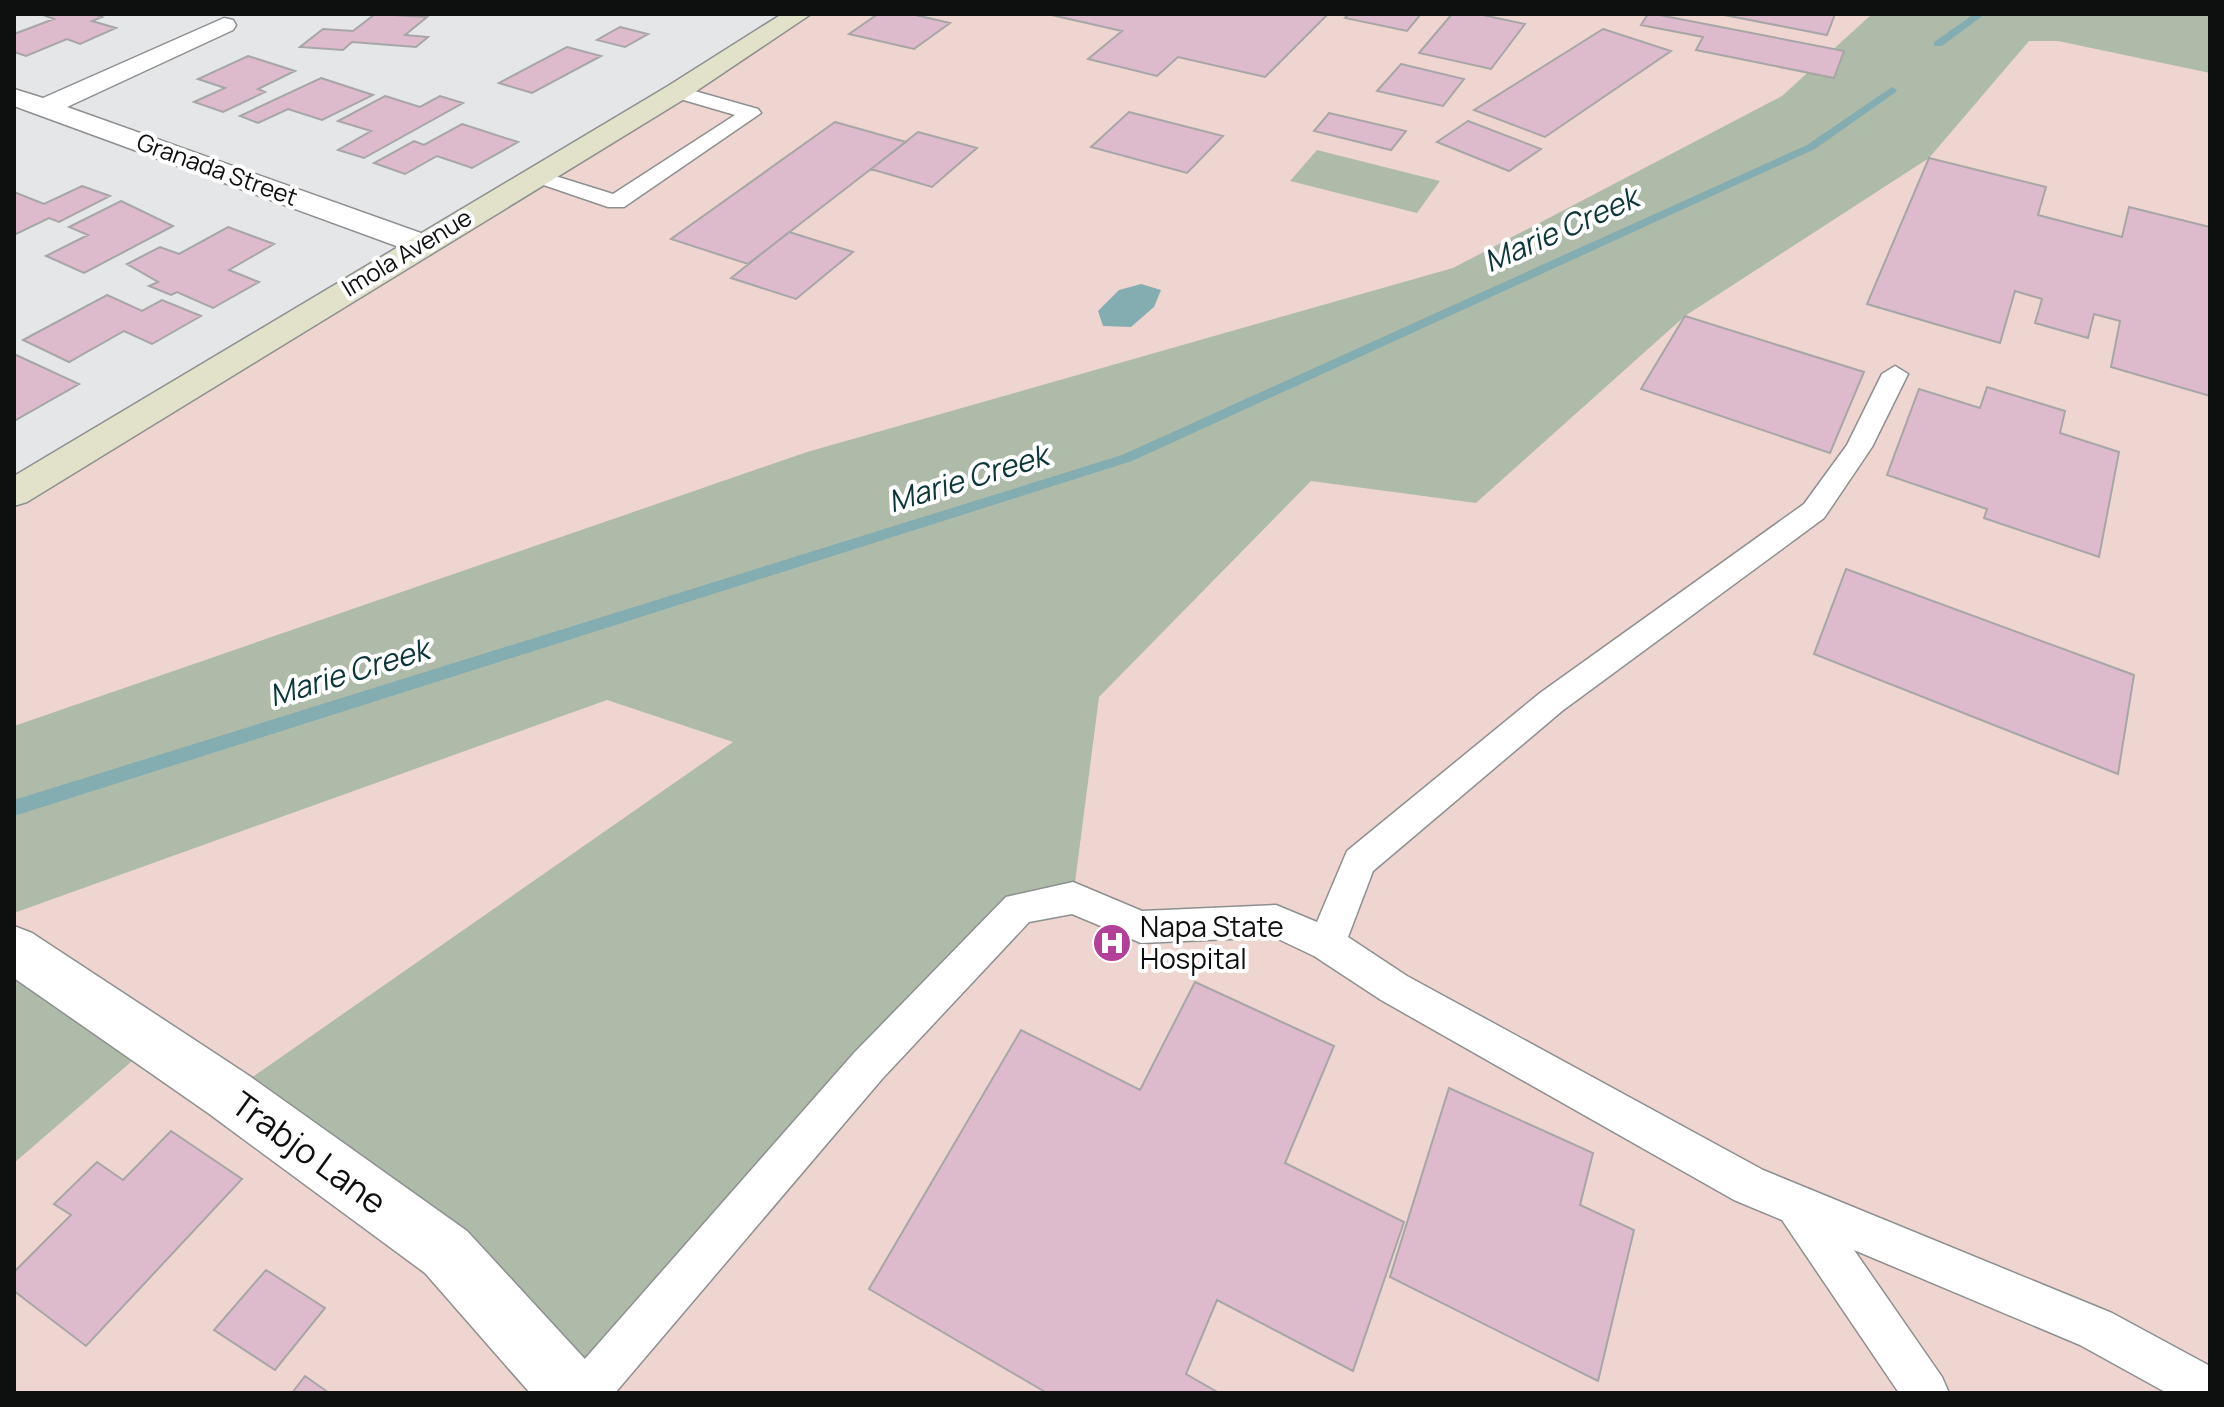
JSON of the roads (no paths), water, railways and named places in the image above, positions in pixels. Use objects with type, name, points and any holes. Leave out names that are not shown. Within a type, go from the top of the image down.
[{"type":"street","name":"Imola Avenue","points":[[14,493],[421,244],[677,92],[799,14]]},
{"type":"street","points":[[43,108],[224,25]]},
{"type":"street","name":"Granada Street","points":[[14,97],[421,244]]},
{"type":"street","name":"Trabjo Lane","points":[[14,949],[228,1094],[446,1252],[572,1393]]},
{"type":"lane","points":[[536,176],[616,202],[751,113],[677,92]]},
{"type":"lane","points":[[1327,944],[1359,862],[1551,702],[1814,511],[1859,447],[1895,374]]},
{"type":"lane","points":[[585,1393],[868,1066],[1019,908],[1073,898],[1141,927],[1276,921],[1327,944],[1435,1011],[1749,1185],[2096,1329],[2210,1391]]},
{"type":"lane","points":[[1797,1205],[1926,1393]]},
{"type":"water","points":[[1141,284],[1161,290],[1154,307],[1131,327],[1103,326],[1098,311],[1119,290]]},
{"type":"waterway","name":"Marie Creek","points":[[1938,44],[1980,14]]},
{"type":"waterway","name":"Marie Creek","points":[[14,808],[1127,458],[1811,147],[1892,90]]},
{"type":"place","name":"Napa State Hospital","points":[[1112,943]]}]
